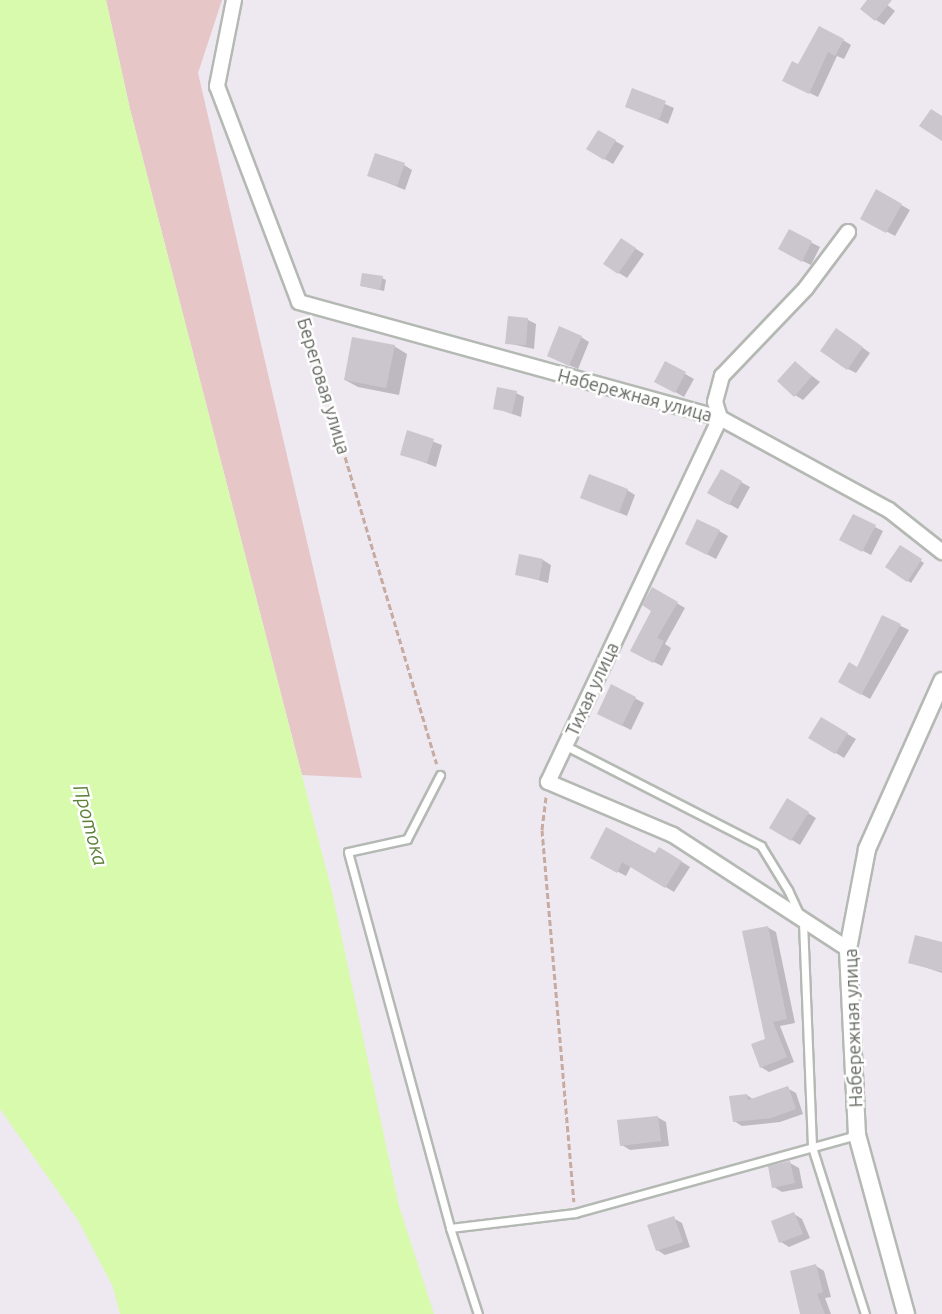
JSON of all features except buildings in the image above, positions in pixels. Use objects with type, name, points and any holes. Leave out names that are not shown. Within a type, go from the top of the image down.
[{"type":"street","name":"Береговая улица","points":[[234,0],[217,86],[299,302]]},
{"type":"street","name":"Тихая улица","points":[[548,782],[720,418],[715,402],[722,376],[806,288],[848,232]]},
{"type":"street","name":"Набережная улица","points":[[299,302],[720,418],[889,510],[942,552]]},
{"type":"street","name":"Набережная улица","points":[[906,1314],[857,1135],[848,949],[867,849],[942,681]]},
{"type":"street","points":[[548,782],[673,835],[763,890],[802,922],[848,949]]},
{"type":"lane","points":[[566,746],[761,846],[788,890],[802,922],[812,1147],[865,1314]]},
{"type":"lane","points":[[440,774],[407,839],[348,852],[450,1228],[478,1314]]},
{"type":"lane","points":[[450,1228],[575,1213],[857,1135]]},
{"type":"path","name":"Береговая улица","points":[[299,302],[440,774]]},
{"type":"path","points":[[548,782],[542,831],[575,1213]]},
{"type":"shaded area","points":[[106,0],[222,0],[198,73],[362,778],[302,775],[130,109]]},
{"type":"water","name":"Протока","points":[[0,0],[106,0],[130,109],[332,892],[399,1206],[434,1314],[120,1314],[113,1287],[78,1220],[0,1109]]}]
